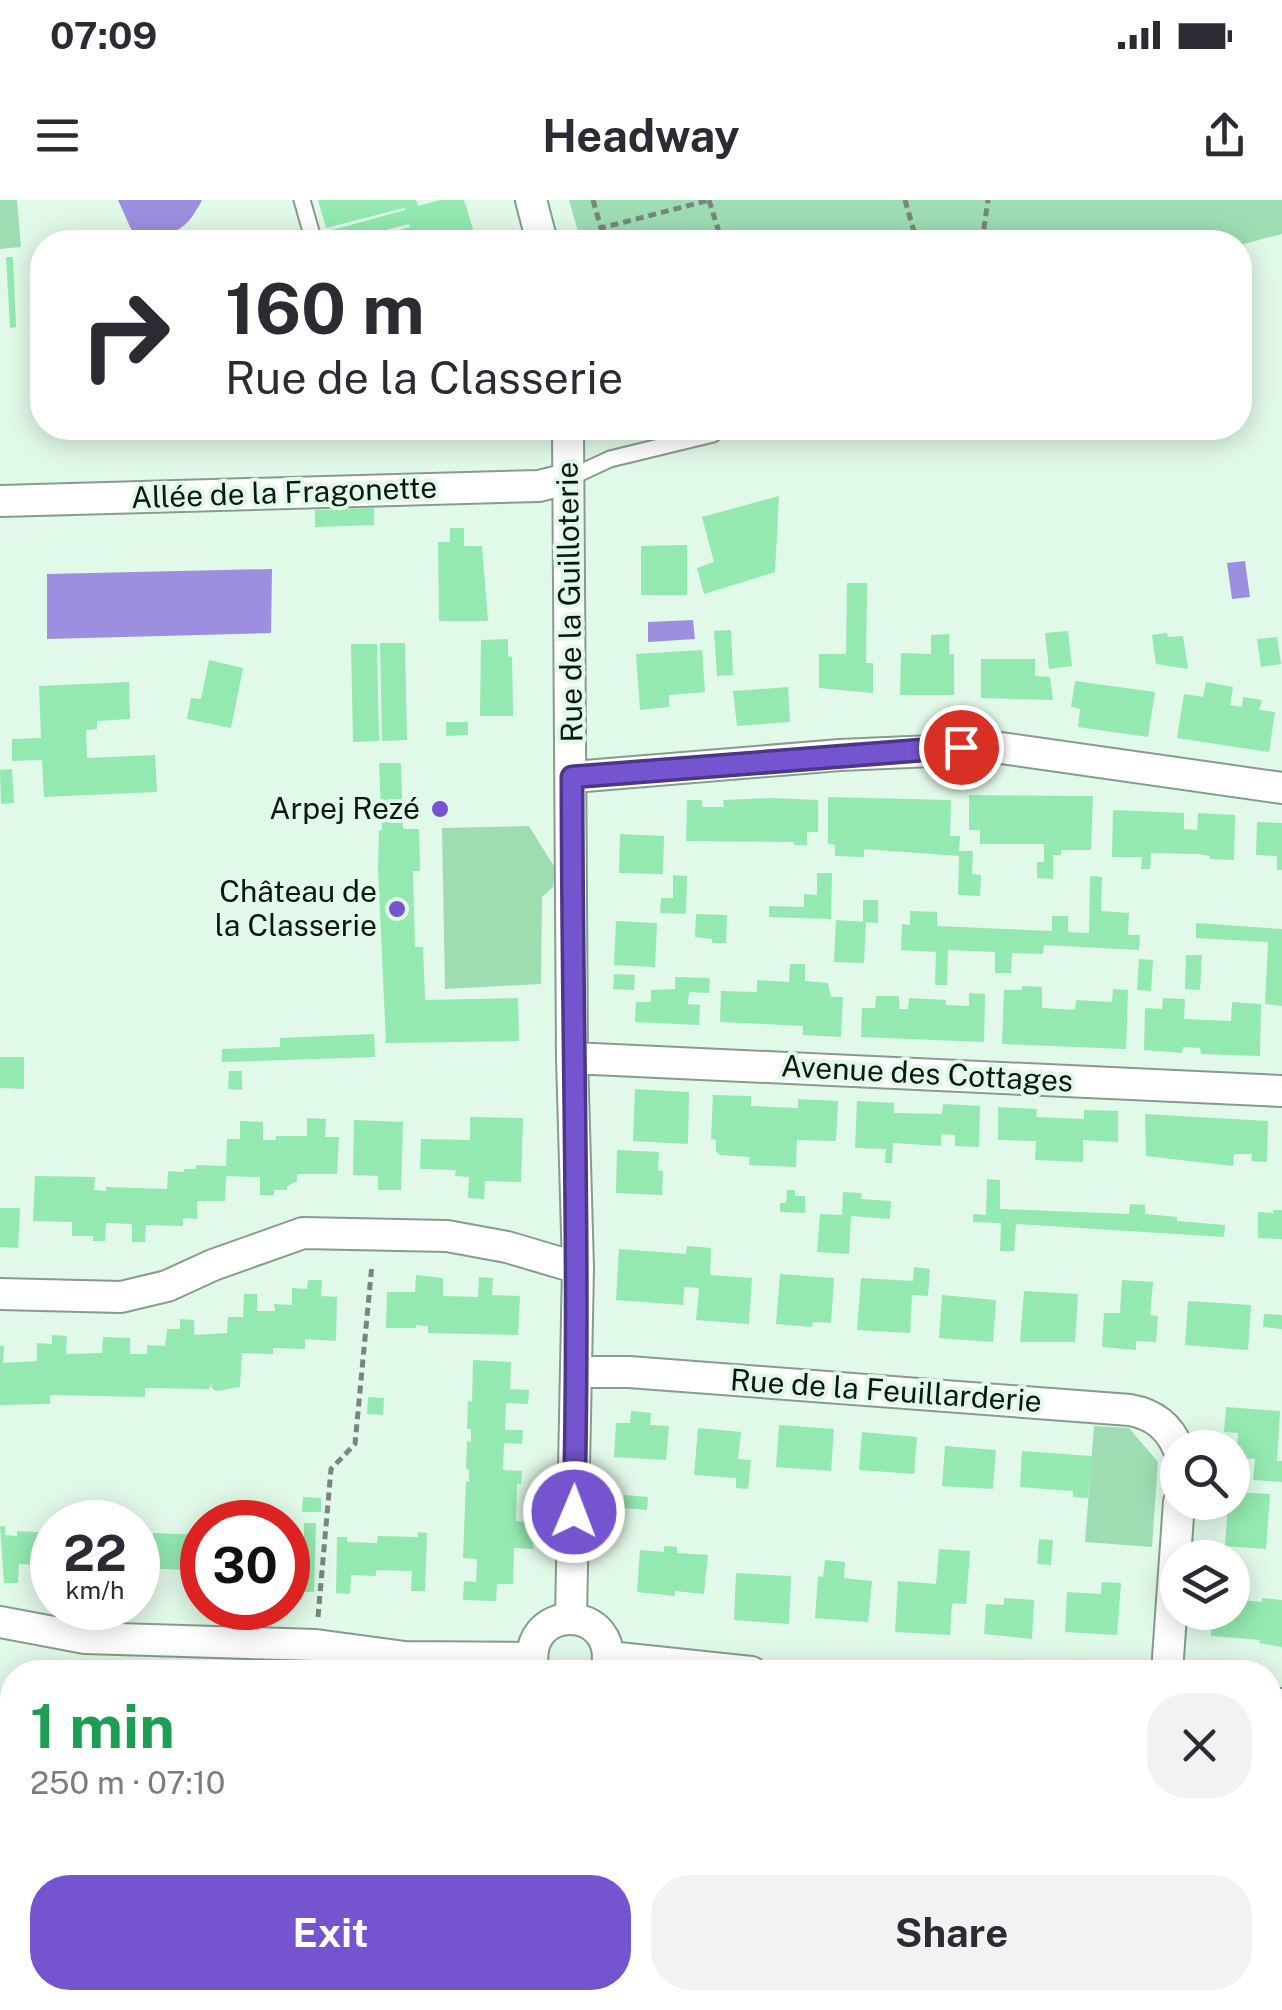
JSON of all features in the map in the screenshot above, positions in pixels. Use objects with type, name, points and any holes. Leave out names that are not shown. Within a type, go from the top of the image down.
[{"type":"street","points":[[531,200],[539,230]]},
{"type":"street","name":"Rue de la Guilloterie","points":[[568,440],[572,1058],[578,1268],[571,1617]]},
{"type":"street","name":"Allée de la Fragonette","points":[[0,501],[539,486],[567,479]]},
{"type":"street","points":[[572,777],[840,755],[1001,748],[1282,788]]},
{"type":"street","name":"Avenue des Cottages","points":[[572,1058],[1282,1091]]},
{"type":"street","points":[[0,1294],[121,1297],[167,1286],[303,1233],[447,1236],[578,1268]]},
{"type":"street","name":"Rue de la Feuillarderie","points":[[578,1372],[629,1372],[1130,1410],[1147,1413],[1167,1430]]},
{"type":"street","points":[[1168,1660],[1178,1520]]},
{"type":"street","points":[[533,1660],[541,1630],[571,1617],[597,1629],[606,1642],[607,1660]]},
{"type":"street","points":[[0,1622],[86,1638],[316,1644],[453,1660]]},
{"type":"lane","points":[[302,200],[311,230]]},
{"type":"lane","points":[[567,479],[610,459],[688,440]]},
{"type":"path","points":[[593,200],[601,228],[709,200],[718,230]]},
{"type":"path","points":[[905,200],[914,230]]},
{"type":"path","points":[[984,230],[988,200]]},
{"type":"path","points":[[316,1644],[331,1469],[355,1444],[375,1235]]},
{"type":"green space","points":[[0,200],[17,200],[21,247],[0,249]]},
{"type":"green space","points":[[569,200],[1282,200],[1282,234],[1252,242],[1252,230],[578,230]]},
{"type":"green space","points":[[529,826],[555,868],[553,887],[542,897],[541,984],[445,989],[442,828]]},
{"type":"green space","points":[[1094,1426],[1129,1428],[1158,1462],[1152,1547],[1085,1542]]},
{"type":"shaded area","points":[[118,200],[202,200],[191,218],[176,230],[131,229]]},
{"type":"shaded area","points":[[1245,561],[1250,597],[1232,599],[1227,563]]},
{"type":"shaded area","points":[[272,569],[271,633],[47,639],[47,574]]},
{"type":"shaded area","points":[[693,620],[695,639],[648,642],[648,622]]},
{"type":"building","points":[[318,200],[416,200],[418,206],[440,200],[464,200],[473,230],[399,230],[410,227],[409,224],[386,230],[332,230],[404,208],[326,228]]},
{"type":"building","points":[[6,257],[13,257],[16,327],[10,328]]},
{"type":"building","points":[[779,496],[775,572],[704,594],[697,568],[714,562],[702,517]]},
{"type":"building","points":[[374,508],[374,525],[315,527],[315,510]]},
{"type":"building","points":[[450,528],[464,528],[464,546],[482,546],[488,621],[439,621],[438,542],[450,542]]},
{"type":"building","points":[[687,545],[687,595],[641,595],[641,546]]},
{"type":"building","points":[[847,583],[867,583],[866,663],[873,663],[873,693],[819,688],[819,654],[846,654]]},
{"type":"building","points":[[731,630],[733,675],[717,676],[714,631]]},
{"type":"building","points":[[1068,631],[1072,666],[1049,669],[1045,633]]},
{"type":"building","points":[[1167,633],[1168,637],[1183,636],[1188,669],[1156,664],[1152,635]]},
{"type":"building","points":[[949,634],[949,654],[954,654],[954,695],[900,695],[901,653],[931,654],[931,635]]},
{"type":"building","points":[[1277,637],[1281,664],[1261,667],[1257,639]]},
{"type":"building","points":[[508,639],[513,716],[480,716],[481,640]]},
{"type":"building","points":[[380,643],[405,643],[407,740],[382,741]]},
{"type":"building","points":[[351,644],[377,644],[379,741],[353,742]]},
{"type":"building","points":[[702,650],[705,692],[669,695],[669,707],[640,710],[636,654]]},
{"type":"building","points":[[981,659],[1035,659],[1035,676],[1050,677],[1053,700],[981,698]]},
{"type":"building","points":[[209,660],[243,668],[231,728],[187,719],[191,698],[201,699]]},
{"type":"building","points":[[1075,681],[1155,692],[1148,737],[1078,727],[1080,709],[1071,707]]},
{"type":"building","points":[[129,682],[130,719],[97,721],[97,729],[86,730],[87,758],[155,755],[157,792],[44,797],[42,760],[12,761],[12,739],[41,738],[39,686]]},
{"type":"building","points":[[1206,682],[1233,687],[1230,705],[1242,707],[1243,697],[1262,700],[1259,710],[1275,712],[1269,752],[1177,738],[1184,694],[1203,697]]},
{"type":"building","points":[[788,687],[790,722],[737,726],[733,691]]},
{"type":"building","points":[[446,722],[468,722],[468,735],[446,736]]},
{"type":"building","name":"Château de la Classerie","points":[[379,763],[401,763],[403,829],[419,829],[420,871],[413,871],[415,947],[423,947],[425,1000],[518,998],[519,1041],[386,1043],[378,868],[382,830]]},
{"type":"building","points":[[12,769],[14,803],[1,804],[0,770]]},
{"type":"building","points":[[969,795],[1093,796],[1091,850],[1061,850],[1061,855],[1053,855],[1053,879],[1037,878],[1037,862],[1044,862],[1044,844],[980,844],[980,830],[969,830]]},
{"type":"building","points":[[828,797],[951,800],[950,836],[960,836],[959,851],[973,851],[972,874],[981,875],[980,896],[958,895],[959,856],[864,849],[864,857],[835,856],[835,845],[828,844]]},
{"type":"building","points":[[687,800],[702,800],[702,807],[724,807],[723,800],[818,800],[818,832],[807,832],[807,845],[686,841]]},
{"type":"building","points":[[1113,810],[1184,813],[1184,829],[1197,830],[1198,813],[1235,815],[1234,860],[1151,853],[1150,869],[1141,869],[1142,857],[1112,857]]},
{"type":"building","points":[[1257,822],[1282,823],[1282,870],[1277,870],[1277,856],[1256,855]]},
{"type":"building","points":[[620,834],[664,836],[663,874],[619,873]]},
{"type":"building","points":[[817,873],[832,873],[831,919],[769,917],[769,906],[804,907],[804,894],[817,895]]},
{"type":"building","points":[[673,875],[687,876],[686,914],[660,913],[661,898],[673,898]]},
{"type":"building","points":[[1090,876],[1102,877],[1101,911],[1129,913],[1128,935],[1140,935],[1139,950],[1044,945],[1043,954],[1012,953],[1011,973],[995,973],[995,952],[948,950],[947,985],[935,985],[936,952],[901,950],[902,924],[910,925],[910,911],[937,912],[937,926],[1052,931],[1052,916],[1068,916],[1068,932],[1089,933]]},
{"type":"building","points":[[863,900],[878,900],[878,923],[863,922]]},
{"type":"building","points":[[696,914],[727,915],[726,943],[695,937]]},
{"type":"building","points":[[836,920],[866,922],[864,963],[834,962]]},
{"type":"building","points":[[616,921],[657,923],[655,967],[614,965]]},
{"type":"building","points":[[1196,923],[1282,929],[1282,1006],[1265,1004],[1268,942],[1196,938]]},
{"type":"building","points":[[1186,955],[1202,955],[1200,990],[1185,989]]},
{"type":"building","points":[[1139,959],[1153,960],[1151,991],[1137,990]]},
{"type":"building","points":[[790,964],[805,964],[805,981],[828,983],[831,997],[843,997],[841,1037],[803,1035],[803,1026],[720,1022],[721,991],[757,992],[757,980],[789,982]]},
{"type":"building","points":[[614,974],[635,975],[634,990],[613,989]]},
{"type":"building","points":[[675,977],[710,978],[709,993],[689,992],[688,1004],[700,1005],[699,1025],[635,1022],[636,1002],[651,1002],[651,990],[675,989]]},
{"type":"building","points":[[1022,986],[1042,987],[1042,1008],[1075,1010],[1076,1000],[1112,1002],[1113,989],[1128,990],[1126,1049],[1002,1044],[1004,990],[1022,990]]},
{"type":"building","points":[[969,993],[985,994],[984,1042],[861,1037],[862,1008],[875,1008],[876,996],[899,996],[899,1009],[908,1009],[909,998],[969,1006]]},
{"type":"building","points":[[1163,998],[1185,999],[1184,1019],[1231,1021],[1232,1002],[1261,1004],[1260,1056],[1201,1054],[1200,1048],[1183,1047],[1182,1053],[1144,1050],[1145,1008],[1162,1009]]},
{"type":"building","points":[[374,1034],[375,1057],[222,1062],[222,1049],[280,1047],[280,1038]]},
{"type":"building","points":[[0,1057],[24,1057],[24,1089],[0,1088]]},
{"type":"building","points":[[229,1071],[242,1071],[242,1090],[228,1089]]},
{"type":"building","points":[[635,1089],[689,1092],[688,1144],[633,1141]]},
{"type":"building","points":[[713,1095],[751,1096],[751,1106],[798,1108],[798,1099],[838,1101],[836,1141],[797,1140],[796,1167],[749,1165],[750,1157],[720,1155],[716,1140],[711,1139]]},
{"type":"building","points":[[857,1101],[894,1103],[894,1113],[942,1114],[943,1104],[980,1106],[979,1147],[955,1146],[955,1135],[941,1134],[941,1146],[893,1143],[892,1163],[885,1163],[886,1149],[855,1148]]},
{"type":"building","points":[[998,1107],[1037,1109],[1036,1117],[1084,1119],[1084,1110],[1118,1111],[1118,1142],[1083,1140],[1083,1162],[1035,1160],[1036,1141],[998,1140]]},
{"type":"building","points":[[1145,1114],[1268,1121],[1267,1162],[1251,1161],[1252,1154],[1234,1154],[1233,1166],[1146,1156]]},
{"type":"building","points":[[470,1117],[523,1118],[521,1182],[485,1181],[484,1199],[468,1198],[469,1177],[455,1176],[456,1170],[420,1169],[421,1139],[470,1140]]},
{"type":"building","points":[[307,1118],[326,1119],[325,1137],[339,1137],[337,1174],[297,1174],[297,1181],[287,1190],[274,1190],[274,1195],[260,1195],[260,1177],[226,1176],[225,1201],[197,1201],[197,1219],[183,1218],[183,1226],[146,1225],[145,1242],[132,1242],[132,1224],[106,1223],[105,1241],[93,1241],[93,1236],[72,1236],[72,1222],[33,1221],[35,1176],[95,1177],[94,1190],[167,1189],[168,1171],[184,1172],[196,1169],[196,1165],[226,1166],[227,1139],[240,1139],[240,1121],[263,1122],[263,1140],[276,1140],[276,1136],[307,1136]]},
{"type":"building","points":[[354,1120],[403,1122],[401,1190],[378,1190],[378,1176],[353,1175]]},
{"type":"building","points":[[617,1150],[659,1152],[662,1195],[616,1193]]},
{"type":"building","points":[[987,1179],[1000,1180],[1000,1209],[1129,1214],[1130,1204],[1145,1205],[1145,1214],[1225,1225],[1224,1237],[1016,1224],[1014,1251],[1000,1251],[1001,1223],[973,1222],[973,1214],[986,1215]]},
{"type":"building","points":[[787,1190],[795,1190],[795,1196],[805,1196],[805,1213],[780,1212]]},
{"type":"building","points":[[843,1192],[862,1193],[861,1199],[891,1201],[890,1219],[851,1216],[849,1254],[817,1252],[820,1214],[842,1215]]},
{"type":"building","points":[[0,1208],[20,1208],[18,1248],[0,1247]]},
{"type":"building","points":[[1282,1210],[1282,1239],[1258,1238],[1258,1212]]},
{"type":"building","points":[[687,1246],[711,1248],[710,1275],[752,1278],[749,1324],[696,1320],[699,1288],[684,1287],[683,1305],[616,1300],[619,1249],[686,1254]]},
{"type":"building","points":[[914,1267],[930,1269],[928,1296],[912,1295],[910,1333],[857,1330],[861,1278],[913,1281]]},
{"type":"building","points":[[780,1274],[834,1278],[831,1323],[813,1322],[812,1327],[776,1324]]},
{"type":"building","points":[[416,1275],[443,1278],[443,1296],[478,1297],[479,1277],[493,1278],[492,1295],[520,1296],[518,1335],[428,1333],[428,1326],[416,1325],[386,1328],[387,1292],[415,1292]]},
{"type":"building","points":[[308,1280],[322,1280],[321,1296],[337,1297],[336,1341],[305,1339],[305,1349],[273,1348],[273,1354],[242,1353],[240,1387],[216,1391],[211,1387],[212,1381],[209,1389],[145,1388],[145,1397],[50,1395],[50,1404],[0,1405],[0,1346],[4,1346],[3,1363],[37,1361],[37,1343],[52,1344],[52,1335],[67,1336],[66,1354],[102,1353],[103,1337],[130,1338],[130,1354],[147,1354],[147,1345],[165,1346],[167,1329],[180,1329],[180,1319],[194,1320],[194,1335],[227,1333],[228,1317],[243,1317],[244,1294],[257,1294],[257,1311],[275,1311],[274,1304],[292,1305],[292,1288],[307,1289]]},
{"type":"building","points":[[1122,1280],[1153,1282],[1150,1315],[1158,1316],[1156,1342],[1136,1341],[1136,1350],[1102,1347],[1104,1313],[1120,1313]]},
{"type":"building","points":[[1024,1291],[1078,1294],[1075,1342],[1020,1342]]},
{"type":"building","points":[[942,1295],[996,1300],[993,1342],[939,1338]]},
{"type":"building","points":[[1188,1301],[1251,1305],[1248,1350],[1185,1345]]},
{"type":"building","points":[[1264,1314],[1282,1315],[1282,1329],[1263,1327]]},
{"type":"building","points":[[473,1360],[511,1362],[510,1389],[529,1390],[528,1404],[506,1403],[505,1430],[523,1430],[522,1444],[504,1443],[503,1470],[522,1471],[521,1484],[517,1484],[516,1521],[534,1522],[533,1549],[514,1548],[513,1584],[497,1584],[496,1601],[463,1600],[464,1581],[476,1582],[477,1559],[463,1558]]},
{"type":"building","points":[[368,1397],[384,1398],[383,1415],[367,1414]]},
{"type":"building","points":[[1226,1407],[1280,1411],[1277,1461],[1282,1461],[1282,1482],[1253,1480],[1255,1459],[1250,1459],[1250,1430],[1224,1430]]},
{"type":"building","points":[[631,1411],[651,1413],[650,1425],[669,1426],[666,1460],[614,1457],[616,1423],[630,1423]]},
{"type":"building","points":[[779,1425],[834,1429],[831,1471],[776,1467]]},
{"type":"building","points":[[698,1428],[741,1432],[738,1459],[751,1460],[748,1489],[736,1488],[736,1478],[694,1475]]},
{"type":"building","points":[[862,1432],[917,1437],[914,1474],[859,1470]]},
{"type":"building","points":[[945,1446],[996,1450],[993,1489],[942,1486]]},
{"type":"building","points":[[1022,1451],[1092,1456],[1088,1498],[1073,1497],[1073,1491],[1020,1487]]},
{"type":"building","points":[[1250,1493],[1270,1494],[1266,1549],[1250,1548],[1250,1540],[1225,1540],[1227,1520],[1250,1520]]},
{"type":"building","points":[[624,1495],[648,1497],[647,1510],[623,1508]]},
{"type":"building","points":[[321,1498],[321,1512],[310,1512],[310,1500],[303,1500]]},
{"type":"building","points":[[310,1523],[316,1523],[314,1592],[310,1592]]},
{"type":"building","points":[[0,1526],[5,1526],[5,1535],[30,1532],[30,1565],[19,1564],[18,1583],[4,1583]]},
{"type":"building","points":[[418,1532],[427,1533],[425,1591],[411,1591],[412,1571],[376,1570],[376,1576],[351,1575],[350,1594],[336,1593],[337,1537],[347,1537],[347,1542],[377,1543],[378,1536],[418,1537]]},
{"type":"building","points":[[160,1533],[180,1534],[180,1570],[160,1569]]},
{"type":"building","points":[[1039,1539],[1053,1540],[1051,1565],[1037,1564]]},
{"type":"building","points":[[664,1546],[677,1547],[677,1553],[708,1555],[704,1594],[637,1592],[640,1550],[664,1552]]},
{"type":"building","points":[[939,1549],[970,1551],[966,1604],[952,1603],[950,1635],[895,1632],[898,1581],[936,1584]]},
{"type":"building","points":[[825,1560],[845,1562],[844,1578],[872,1581],[868,1622],[815,1618],[818,1576],[823,1577]]},
{"type":"building","points":[[736,1573],[791,1576],[789,1624],[734,1620]]},
{"type":"building","points":[[1102,1582],[1121,1583],[1117,1635],[1065,1632],[1067,1592],[1101,1594]]},
{"type":"building","points":[[1004,1598],[1034,1600],[1032,1639],[984,1634],[986,1604],[1004,1605]]},
{"type":"building","points":[[1262,1598],[1282,1600],[1282,1647],[1259,1643],[1260,1640],[1211,1636],[1211,1630],[1250,1630],[1250,1601],[1262,1602]]},
{"type":"place","name":"Arpej Rezé","points":[[440,809]]},
{"type":"place","name":"Château de la Classerie","points":[[397,909]]},
{"type":"route","points":[[574,1512],[578,1268],[572,1058],[572,777],[961,747]]}]
